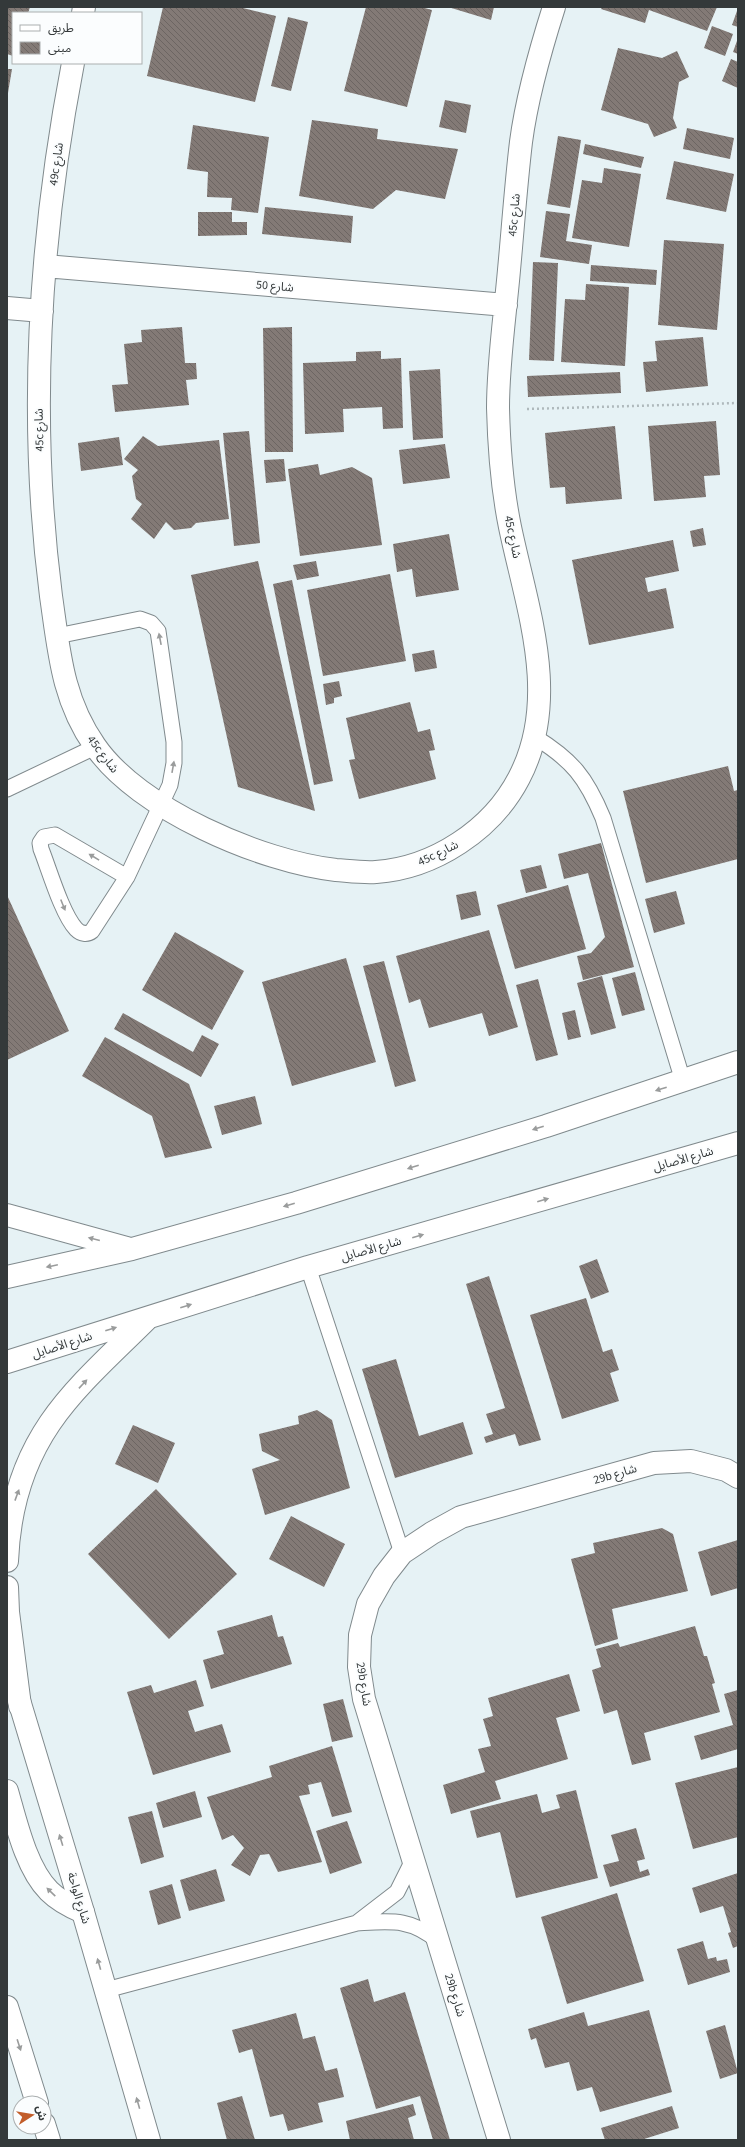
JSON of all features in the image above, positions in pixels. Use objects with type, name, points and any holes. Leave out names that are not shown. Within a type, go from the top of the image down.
[{"type":"street","name":"45c شارع","points":[[45,266],[39,342],[38,418],[41,493],[62,675],[73,705],[95,747],[119,775],[161,804],[213,834],[271,856],[332,870],[376,872],[420,864],[460,844],[494,815],[519,779],[535,737],[540,701],[537,653],[509,523],[502,467],[498,410],[499,371],[521,141],[531,88],[554,7]]},
{"type":"street","name":"49c شارع","points":[[45,266],[53,186],[73,64]]},
{"type":"street","name":"شارع 50","points":[[45,266],[506,305]]},
{"type":"street","points":[[7,308],[42,311]]},
{"type":"street","points":[[7,1277],[132,1249],[296,1203],[683,1082],[738,1062]]},
{"type":"street","name":"شارع الأصايل","points":[[7,1362],[308,1268],[738,1143]]},
{"type":"street","points":[[7,1215],[132,1249]]},
{"type":"street","points":[[7,1561],[8,1533],[15,1498],[34,1451],[50,1423],[80,1387],[149,1317]]},
{"type":"street","name":"29b شارع","points":[[499,2140],[364,1699],[359,1667],[360,1635],[368,1604],[384,1576],[402,1553],[432,1533],[461,1517],[654,1463],[690,1461],[726,1470],[738,1477]]},
{"type":"street","points":[[7,1587],[8,1612],[20,1706]]},
{"type":"street","name":"شارع الواحة","points":[[7,1657],[20,1706],[83,1912],[149,2140]]},
{"type":"street","points":[[7,1791],[25,1848],[36,1873],[49,1891],[66,1904],[83,1912]]},
{"type":"street","points":[[7,2007],[34,2095]]},
{"type":"lane","points":[[57,636],[140,618],[151,623],[158,631],[174,742],[174,764],[170,785],[127,877],[92,931],[89,933],[80,932],[72,924],[65,911],[40,843],[44,837],[55,835],[127,877]]},
{"type":"lane","points":[[535,737],[558,751],[578,770],[593,793],[603,818],[683,1082]]},
{"type":"lane","points":[[7,789],[95,747]]},
{"type":"lane","points":[[308,1268],[402,1553]]},
{"type":"lane","points":[[357,1923],[397,1892],[413,1860]]},
{"type":"lane","points":[[106,1990],[357,1923],[398,1921],[413,1924],[426,1931],[438,1941]]},
{"type":"path","points":[[498,410],[738,403]]},
{"type":"building","points":[[7,7],[30,7],[28,12],[12,12],[12,56],[7,54]]},
{"type":"building","points":[[163,7],[239,7],[276,16],[255,102],[147,76]]},
{"type":"building","points":[[366,7],[421,7],[432,10],[407,107],[344,91]]},
{"type":"building","points":[[448,7],[494,7],[491,20]]},
{"type":"building","points":[[602,7],[717,7],[707,31],[649,10],[645,23],[601,9]]},
{"type":"building","points":[[738,8],[738,27],[732,25]]},
{"type":"building","points":[[288,17],[308,22],[291,91],[271,86]]},
{"type":"building","points":[[712,26],[733,34],[725,56],[704,48]]},
{"type":"building","points":[[738,38],[738,54],[733,52]]},
{"type":"building","points":[[618,48],[662,58],[677,51],[689,77],[679,82],[673,118],[677,128],[654,137],[648,124],[601,110]]},
{"type":"building","points":[[731,59],[738,62],[738,88],[722,81]]},
{"type":"building","points":[[7,69],[12,69],[8,93],[7,93]]},
{"type":"building","points":[[445,100],[471,105],[466,133],[439,127]]},
{"type":"building","points":[[312,120],[378,129],[377,139],[458,149],[445,199],[396,190],[373,209],[299,196]]},
{"type":"building","points":[[193,125],[269,137],[258,213],[231,210],[232,198],[207,197],[208,172],[187,169]]},
{"type":"building","points":[[687,128],[734,138],[730,159],[683,149]]},
{"type":"building","points":[[558,136],[581,140],[570,208],[547,204]]},
{"type":"building","points":[[585,144],[644,157],[641,168],[583,154]]},
{"type":"building","points":[[674,161],[734,174],[726,212],[666,199]]},
{"type":"building","points":[[604,168],[641,174],[629,247],[572,238],[582,180],[602,183]]},
{"type":"building","points":[[265,207],[353,216],[351,243],[262,234]]},
{"type":"building","points":[[546,211],[570,214],[566,241],[592,245],[589,264],[540,257]]},
{"type":"building","points":[[198,212],[232,212],[232,222],[247,222],[247,235],[198,236]]},
{"type":"building","points":[[664,240],[724,244],[717,330],[658,325]]},
{"type":"building","points":[[533,262],[558,263],[554,361],[529,360]]},
{"type":"building","points":[[591,265],[657,270],[656,285],[590,281]]},
{"type":"building","points":[[586,284],[629,287],[625,366],[561,362],[565,299],[585,300]]},
{"type":"building","points":[[182,327],[185,363],[196,363],[197,379],[186,380],[189,405],[115,412],[112,385],[128,384],[124,344],[142,342],[141,330]]},
{"type":"building","points":[[292,327],[293,452],[265,452],[263,328]]},
{"type":"building","points":[[703,337],[708,386],[646,392],[643,362],[657,361],[655,341]]},
{"type":"building","points":[[381,351],[381,359],[401,358],[403,428],[383,429],[382,407],[343,409],[344,432],[305,434],[303,363],[356,361],[356,352]]},
{"type":"building","points":[[440,369],[443,438],[413,440],[409,371]]},
{"type":"building","points":[[620,372],[621,393],[528,397],[527,376]]},
{"type":"building","points":[[716,421],[720,475],[704,476],[706,497],[654,501],[648,426]]},
{"type":"building","points":[[615,426],[622,499],[566,504],[565,487],[550,488],[545,433]]},
{"type":"building","points":[[249,431],[260,543],[234,546],[223,433]]},
{"type":"building","points":[[143,436],[158,446],[219,440],[229,519],[196,523],[191,528],[174,530],[166,522],[154,539],[131,519],[142,504],[136,499],[132,476],[138,470],[124,459]]},
{"type":"building","points":[[119,437],[123,465],[81,471],[78,443]]},
{"type":"building","points":[[445,444],[450,478],[403,484],[399,450]]},
{"type":"building","points":[[284,459],[286,481],[266,483],[264,460]]},
{"type":"building","points":[[318,464],[320,475],[352,467],[372,478],[382,545],[300,556],[288,469]]},
{"type":"building","points":[[703,528],[706,545],[693,547],[690,531]]},
{"type":"building","points":[[449,534],[459,590],[416,597],[412,569],[397,572],[393,544]]},
{"type":"building","points":[[673,540],[679,571],[645,578],[648,592],[666,588],[674,628],[589,645],[572,560]]},
{"type":"building","points":[[258,561],[315,811],[238,787],[191,575]]},
{"type":"building","points":[[316,561],[319,576],[297,580],[293,565]]},
{"type":"building","points":[[390,574],[406,661],[323,676],[307,590]]},
{"type":"building","points":[[292,580],[333,781],[314,785],[273,584]]},
{"type":"building","points":[[434,650],[437,668],[415,672],[412,654]]},
{"type":"building","points":[[339,681],[342,696],[334,698],[334,703],[326,705],[323,684]]},
{"type":"building","points":[[410,702],[418,732],[430,729],[435,750],[429,751],[436,779],[359,799],[349,760],[355,759],[346,718]]},
{"type":"building","points":[[728,766],[734,791],[738,790],[738,859],[646,883],[623,791]]},
{"type":"building","points":[[601,843],[634,967],[583,980],[577,956],[591,953],[605,937],[588,873],[564,879],[558,854]]},
{"type":"building","points":[[541,865],[547,888],[526,893],[520,870]]},
{"type":"building","points":[[568,885],[586,949],[515,969],[497,905]]},
{"type":"building","points":[[476,891],[481,915],[461,920],[456,895]]},
{"type":"building","points":[[676,891],[685,924],[654,933],[645,899]]},
{"type":"building","points":[[7,895],[69,1031],[7,1060]]},
{"type":"building","points":[[489,930],[518,1027],[489,1036],[482,1013],[429,1028],[420,999],[409,1003],[396,956]]},
{"type":"building","points":[[175,932],[244,971],[212,1030],[142,990]]},
{"type":"building","points":[[346,958],[376,1062],[292,1086],[262,982]]},
{"type":"building","points":[[384,961],[416,1081],[395,1087],[363,966]]},
{"type":"building","points":[[635,972],[645,1010],[622,1016],[612,978]]},
{"type":"building","points":[[602,976],[616,1028],[591,1035],[577,983]]},
{"type":"building","points":[[538,979],[558,1055],[536,1061],[516,985]]},
{"type":"building","points":[[575,1010],[581,1037],[568,1040],[562,1013]]},
{"type":"building","points":[[123,1013],[193,1052],[202,1035],[219,1044],[201,1077],[114,1029]]},
{"type":"building","points":[[105,1037],[189,1084],[212,1148],[165,1158],[152,1116],[82,1076]]},
{"type":"building","points":[[255,1096],[262,1124],[222,1135],[214,1106]]},
{"type":"building","points":[[597,1259],[609,1292],[591,1299],[579,1266]]},
{"type":"building","points":[[489,1276],[541,1440],[519,1446],[515,1434],[486,1443],[484,1437],[493,1434],[486,1414],[505,1408],[466,1284]]},
{"type":"building","points":[[586,1298],[603,1352],[612,1349],[619,1370],[610,1373],[619,1401],[562,1419],[530,1315]]},
{"type":"building","points":[[396,1359],[419,1436],[463,1422],[473,1454],[395,1478],[362,1369]]},
{"type":"building","points":[[317,1410],[332,1420],[350,1488],[265,1515],[252,1469],[280,1460],[262,1451],[259,1434],[299,1424],[298,1416]]},
{"type":"building","points":[[133,1425],[175,1443],[158,1483],[115,1464]]},
{"type":"building","points":[[156,1489],[237,1574],[169,1639],[88,1554]]},
{"type":"building","points":[[291,1516],[345,1544],[324,1587],[269,1559]]},
{"type":"building","points":[[662,1528],[673,1534],[688,1591],[612,1609],[618,1639],[595,1646],[571,1559],[595,1553],[593,1543]]},
{"type":"building","points":[[738,1540],[738,1588],[711,1596],[698,1552]]},
{"type":"building","points":[[272,1615],[278,1637],[283,1636],[292,1664],[211,1689],[203,1660],[224,1654],[217,1631]]},
{"type":"building","points":[[695,1626],[704,1656],[707,1656],[715,1683],[712,1684],[720,1712],[644,1733],[651,1760],[632,1765],[617,1710],[604,1714],[592,1670],[601,1667],[596,1649],[618,1643],[620,1647]]},
{"type":"building","points":[[569,1674],[580,1711],[556,1718],[568,1759],[495,1781],[501,1799],[451,1814],[443,1785],[485,1772],[478,1749],[491,1746],[483,1719],[493,1716],[488,1698]]},
{"type":"building","points":[[196,1680],[204,1706],[188,1711],[195,1732],[222,1724],[231,1752],[153,1775],[127,1692],[151,1685],[154,1693]]},
{"type":"building","points":[[738,1690],[738,1749],[701,1760],[694,1736],[733,1725],[724,1694]]},
{"type":"building","points":[[343,1699],[353,1737],[332,1742],[323,1704]]},
{"type":"building","points":[[332,1746],[352,1812],[332,1817],[321,1782],[308,1785],[310,1794],[299,1796],[322,1862],[278,1872],[269,1854],[260,1855],[250,1876],[231,1865],[244,1848],[233,1835],[222,1840],[207,1797],[272,1777],[269,1766]]},
{"type":"building","points":[[738,1767],[738,1837],[693,1849],[675,1783]]},
{"type":"building","points":[[576,1790],[598,1878],[516,1898],[500,1832],[477,1838],[470,1811],[537,1794],[542,1813],[560,1808],[556,1795]]},
{"type":"building","points":[[195,1791],[202,1817],[163,1828],[156,1803]]},
{"type":"building","points":[[152,1811],[164,1857],[141,1864],[128,1817]]},
{"type":"building","points":[[347,1821],[362,1863],[330,1874],[316,1831]]},
{"type":"building","points":[[636,1828],[645,1859],[637,1861],[640,1872],[648,1869],[650,1875],[610,1887],[603,1865],[619,1861],[611,1835]]},
{"type":"building","points":[[216,1869],[225,1901],[189,1911],[180,1880]]},
{"type":"building","points":[[738,1873],[738,1946],[733,1948],[728,1933],[731,1932],[723,1906],[700,1913],[692,1888]]},
{"type":"building","points":[[172,1884],[181,1918],[158,1925],[149,1891]]},
{"type":"building","points":[[617,1893],[644,1981],[567,2004],[541,1917]]},
{"type":"building","points":[[703,1941],[708,1959],[716,1957],[717,1961],[727,1959],[730,1972],[688,1985],[677,1949]]},
{"type":"building","points":[[368,1979],[374,2002],[405,1992],[450,2140],[433,2140],[420,2096],[376,2109],[340,1988]]},
{"type":"building","points":[[649,2010],[672,2092],[600,2112],[592,2087],[577,2091],[569,2062],[545,2068],[536,2038],[531,2040],[528,2029],[584,2012],[588,2026]]},
{"type":"building","points":[[296,2013],[303,2039],[315,2036],[325,2071],[337,2068],[344,2097],[318,2103],[323,2122],[288,2131],[283,2114],[270,2117],[252,2049],[239,2053],[232,2030]]},
{"type":"building","points":[[725,2025],[738,2073],[720,2079],[706,2031]]},
{"type":"building","points":[[242,2096],[255,2140],[227,2140],[217,2103]]},
{"type":"building","points":[[413,2104],[416,2115],[408,2118],[414,2140],[350,2140],[346,2121]]},
{"type":"building","points":[[672,2106],[679,2128],[641,2140],[605,2140],[601,2128]]}]
